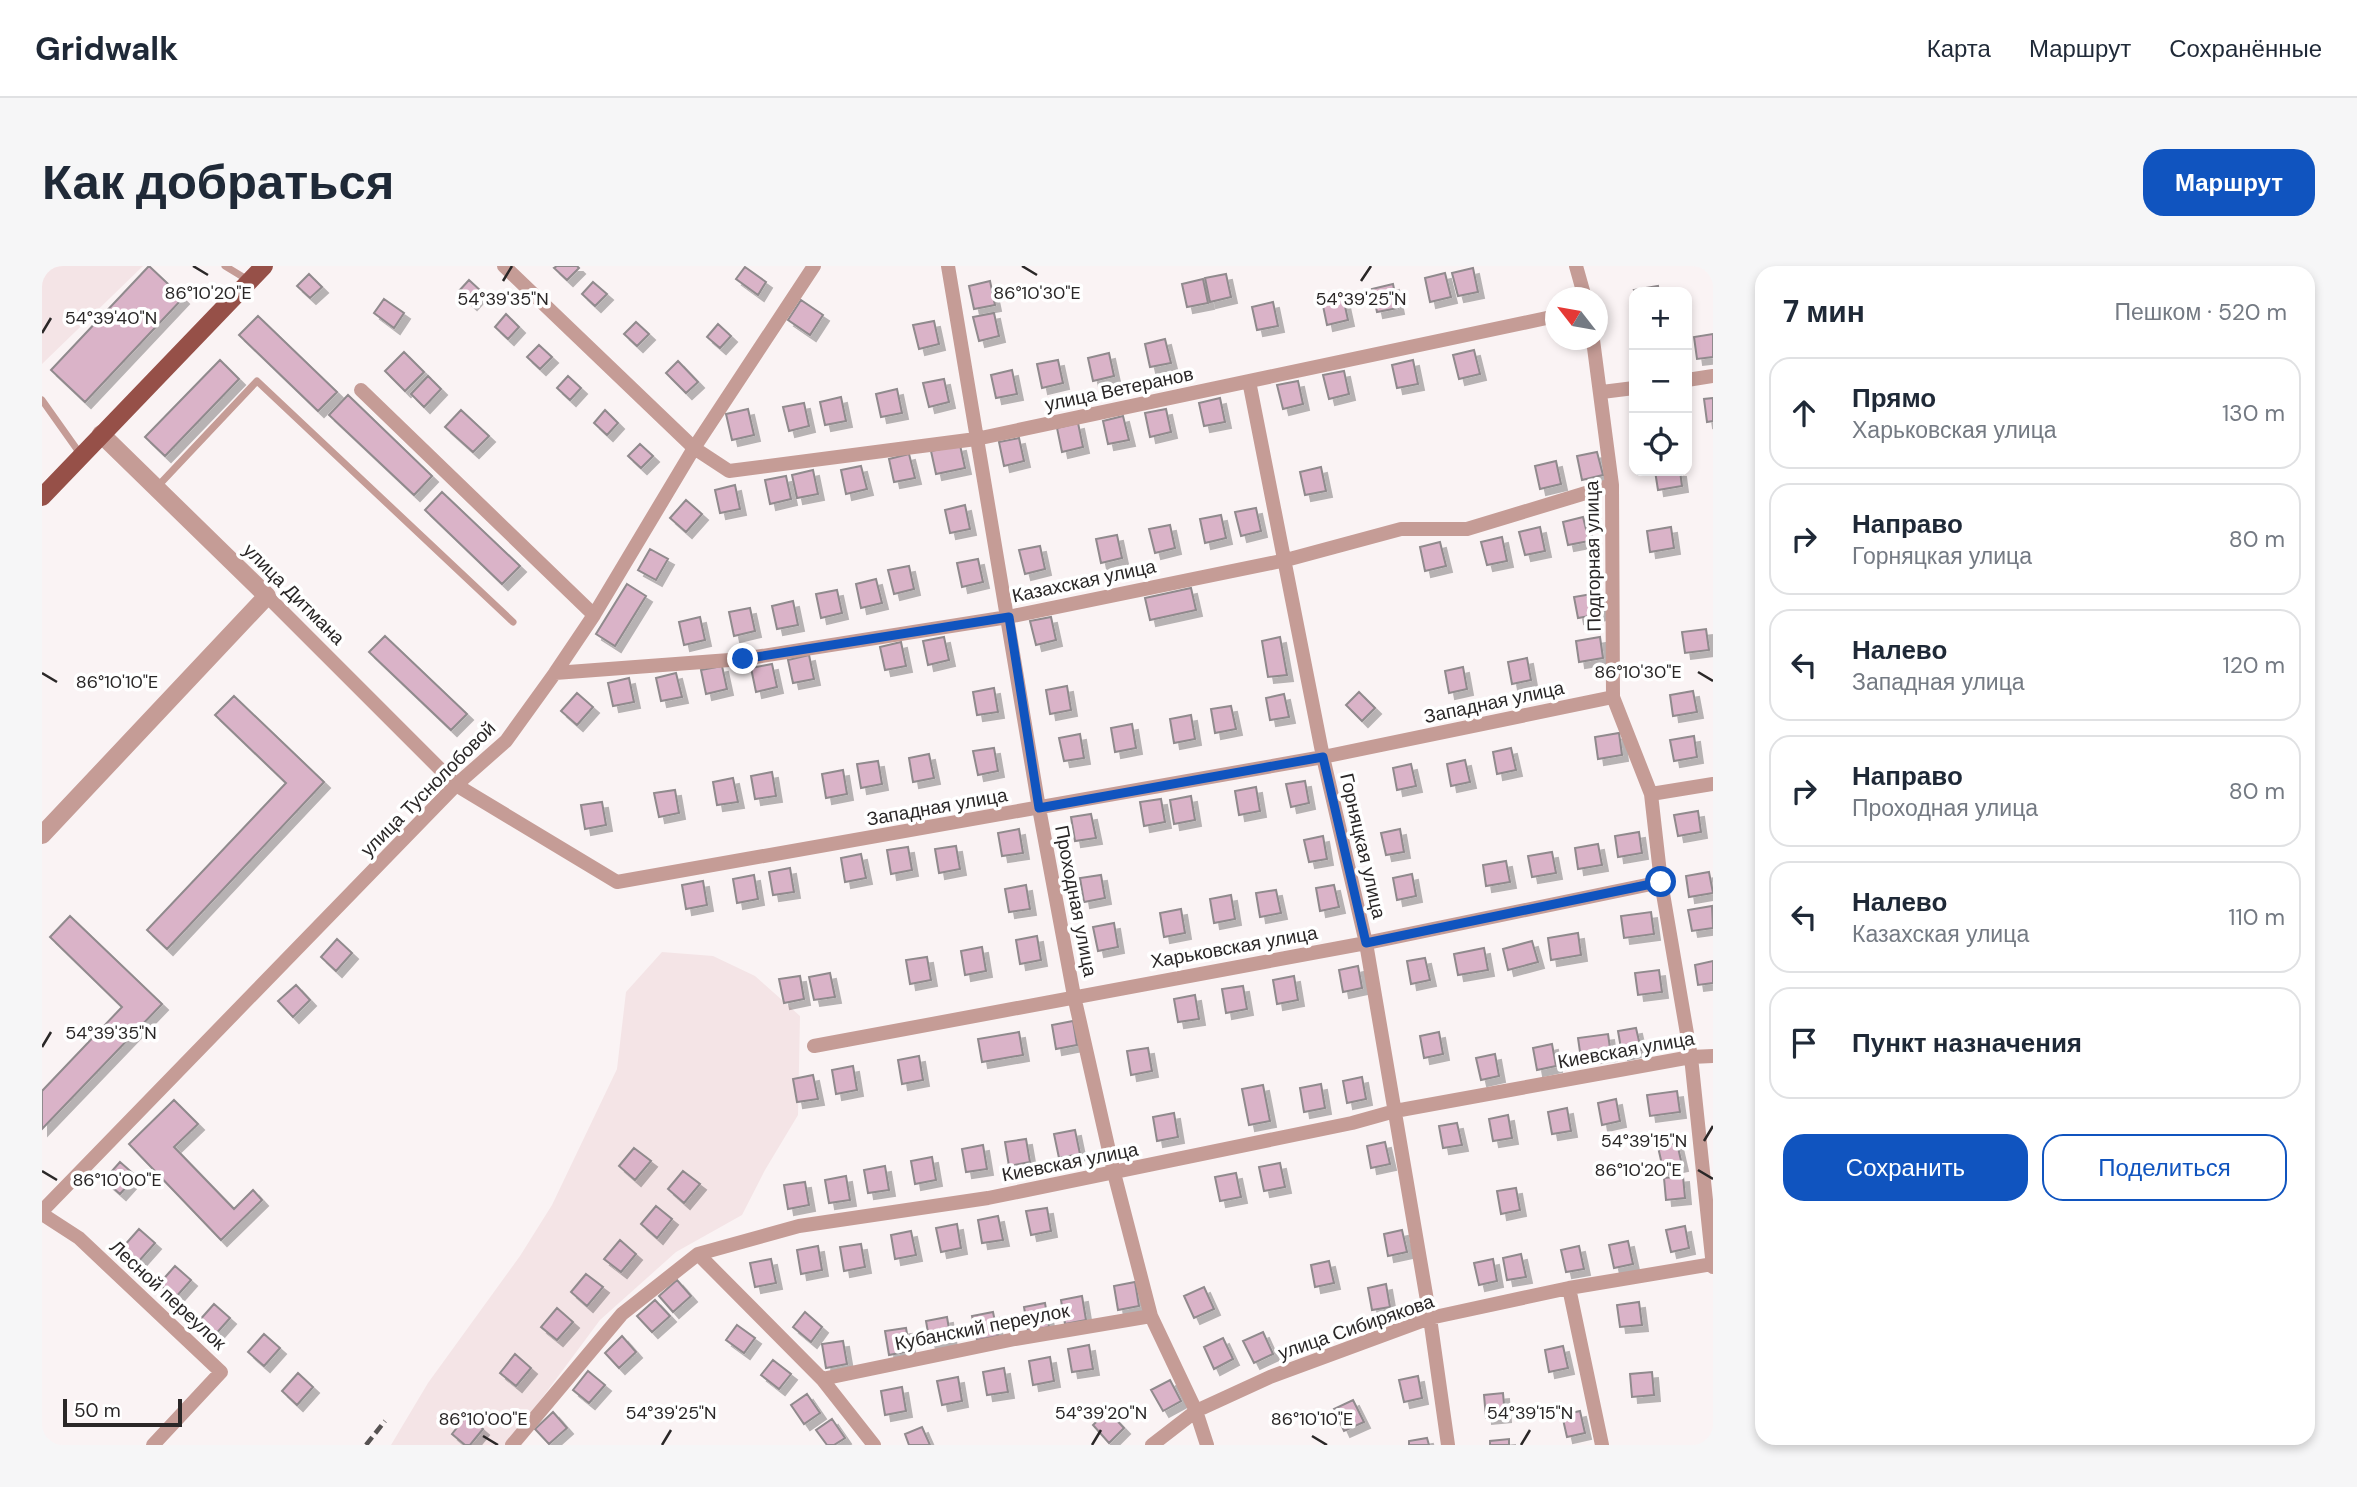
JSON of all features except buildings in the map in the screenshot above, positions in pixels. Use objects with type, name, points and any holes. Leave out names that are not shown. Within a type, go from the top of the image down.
[{"type":"main road","points":[[42,497],[264,266]]},
{"type":"street","name":"улица Ветеранов","points":[[504,266],[694,448],[729,471],[976,439],[1545,318]]},
{"type":"street","name":"Проходная улица","points":[[948,266],[1039,808],[1074,996],[1114,1173],[1151,1316],[1196,1411],[1207,1445]]},
{"type":"street","points":[[1576,266],[1582,287]]},
{"type":"street","name":"улица Туснолобовой","points":[[42,1212],[456,785],[506,741],[594,615],[694,448],[807,269]]},
{"type":"street","name":"Подгорная улица","points":[[1595,350],[1612,485],[1614,697],[1651,794],[1661,882],[1690,1057],[1713,1265]]},
{"type":"street","points":[[1692,379],[1713,376]]},
{"type":"street","name":"Горняцкая улица","points":[[1250,381],[1323,757],[1366,943],[1430,1318],[1448,1445]]},
{"type":"street","points":[[1602,392],[1629,389]]},
{"type":"street","points":[[361,390],[594,615]]},
{"type":"street","name":"улица Дитмана","points":[[102,435],[456,785]]},
{"type":"street","name":"Казахская улица","points":[[555,673],[743,659],[1009,617],[1286,559],[1401,529],[1467,529],[1612,485]]},
{"type":"street","points":[[42,835],[267,596]]},
{"type":"street","name":"Западная улица","points":[[456,785],[617,882],[1323,757],[1614,697]]},
{"type":"street","points":[[1651,794],[1713,784]]},
{"type":"street","name":"Харьковская улица","points":[[814,1046],[1366,943],[1661,882]]},
{"type":"street","name":"Киевская улица","points":[[512,1445],[622,1314],[698,1254],[799,1226],[988,1198],[1352,1123],[1395,1111],[1690,1057],[1713,1056]]},
{"type":"street","name":"Лесной переулок","points":[[42,1212],[79,1237],[221,1372],[153,1445]]},
{"type":"street","points":[[698,1254],[822,1379],[874,1445]]},
{"type":"street","name":"улица Сибирякова","points":[[1152,1445],[1196,1411],[1270,1377],[1430,1318],[1569,1288],[1713,1265]]},
{"type":"street","points":[[1569,1288],[1601,1445]]},
{"type":"street","name":"Кубанский переулок","points":[[822,1379],[1015,1339],[1151,1316]]},
{"type":"lane","points":[[225,266],[248,281]]},
{"type":"lane","points":[[156,488],[257,381],[513,622]]},
{"type":"lane","points":[[42,400],[81,456]]},
{"type":"shaded area","points":[[42,266],[143,266],[42,364]]},
{"type":"shaded area","points":[[662,952],[713,956],[755,976],[800,1016],[798,1115],[742,1215],[676,1252],[600,1320],[507,1445],[391,1445],[428,1383],[520,1256],[552,1205],[617,1069],[626,992]]},
{"type":"railway","points":[[366,1445],[385,1421]]},
{"type":"route","points":[[743,659],[1009,617],[1039,808],[1323,757],[1366,943],[1661,882]]}]
